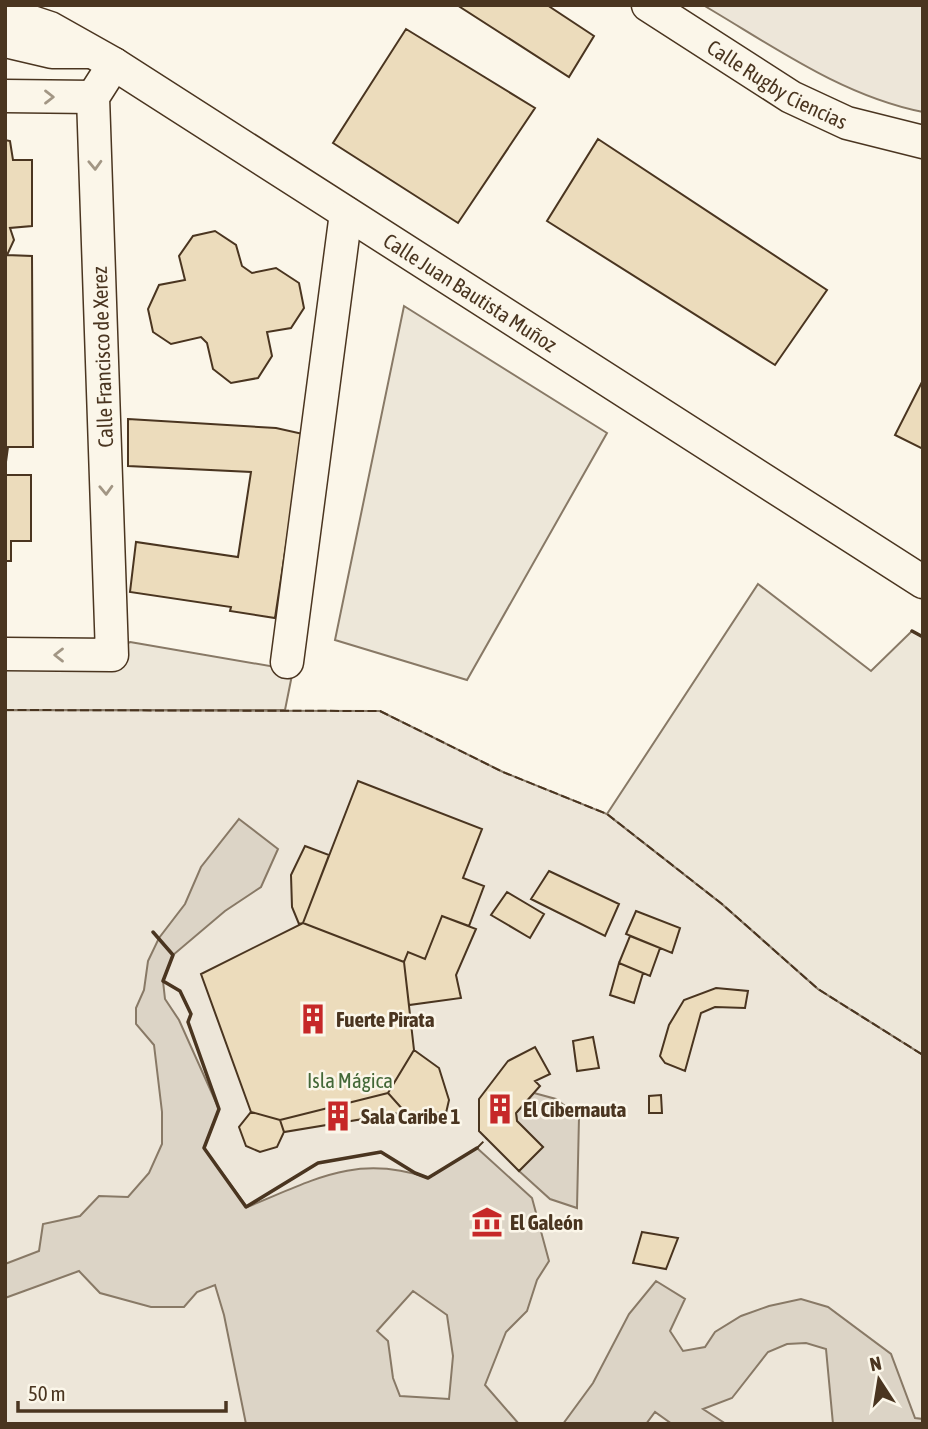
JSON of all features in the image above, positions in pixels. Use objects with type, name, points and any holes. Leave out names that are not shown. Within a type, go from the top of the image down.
[{"type":"street","points":[[52,5],[78,24],[103,58]]},
{"type":"street","name":"Calle Rugby Ciencias","points":[[648,5],[791,97],[847,122],[921,143]]},
{"type":"street","name":"Calle Juan Bautista Muñoz","points":[[5,13],[50,28],[103,58],[923,582]]},
{"type":"street","points":[[5,41],[52,52],[103,58]]},
{"type":"street","points":[[5,96],[93,97],[103,58]]},
{"type":"street","name":"Calle Francisco de Xerez","points":[[5,654],[112,655],[93,97]]},
{"type":"street","points":[[287,662],[346,213]]},
{"type":"green space","points":[[703,5],[923,5],[923,112],[864,94],[836,82]]},
{"type":"green space","name":"Isla Mágica","points":[[5,710],[380,711],[503,772],[607,814],[722,904],[818,989],[923,1055],[923,1424],[5,1424]]},
{"type":"shaded area","points":[[404,306],[607,433],[467,680],[335,640]]},
{"type":"shaded area","points":[[758,584],[871,671],[912,631],[923,637],[923,1055],[818,989],[722,904],[607,814]]},
{"type":"shaded area","points":[[130,642],[293,670],[285,710],[5,710],[5,654],[112,655]]},
{"type":"shaded area","points":[[239,819],[278,849],[261,887],[225,911],[173,955],[163,981],[165,999],[179,1020],[219,1109],[204,1148],[247,1207],[314,1180],[356,1169],[402,1171],[428,1178],[477,1148],[532,1198],[549,1261],[537,1280],[527,1311],[506,1332],[485,1385],[519,1424],[246,1424],[224,1315],[215,1285],[197,1292],[184,1307],[151,1307],[100,1293],[79,1271],[5,1298],[5,1264],[39,1251],[43,1224],[80,1216],[99,1196],[128,1197],[149,1173],[162,1144],[162,1112],[154,1045],[136,1024],[136,1008],[144,990],[148,961],[159,938],[185,904],[201,867]],"holes":[[[413,1291],[447,1315],[453,1356],[449,1399],[400,1396],[393,1378],[388,1341],[377,1331]]]},
{"type":"shaded area","points":[[534,1093],[556,1099],[579,1117],[577,1208],[550,1199],[519,1171],[543,1147],[517,1121],[516,1113]]},
{"type":"shaded area","points":[[656,1281],[685,1299],[670,1331],[683,1351],[705,1347],[715,1332],[741,1316],[769,1306],[801,1299],[828,1307],[891,1354],[915,1418],[923,1419],[923,1424],[833,1424],[826,1349],[806,1343],[787,1344],[768,1352],[732,1398],[703,1409],[726,1424],[672,1424],[655,1412],[646,1424],[563,1424],[593,1383],[629,1314]]},
{"type":"building","points":[[457,5],[547,5],[594,36],[569,77]]},
{"type":"building","points":[[406,29],[535,108],[458,223],[333,143]]},
{"type":"building","points":[[598,139],[827,290],[775,365],[547,221]]},
{"type":"building","points":[[5,140],[10,141],[13,160],[32,160],[32,226],[10,228],[14,240],[7,255],[32,256],[33,447],[8,447],[5,469]]},
{"type":"building","points":[[215,231],[236,245],[242,266],[252,273],[276,268],[299,283],[304,308],[291,328],[267,332],[272,356],[258,378],[231,383],[213,369],[207,343],[201,337],[171,344],[153,332],[148,309],[159,285],[185,280],[179,256],[193,236]]},
{"type":"building","points":[[923,380],[923,449],[895,435]]},
{"type":"building","points":[[128,419],[276,428],[303,434],[275,618],[230,611],[231,607],[130,592],[136,542],[238,557],[251,472],[128,466]]},
{"type":"building","points":[[5,475],[31,475],[31,541],[11,541],[11,561],[5,561]]},
{"type":"building","points":[[358,781],[482,829],[463,878],[484,886],[469,926],[442,916],[425,959],[408,952],[404,962],[303,923]]},
{"type":"building","points":[[305,846],[329,855],[303,923],[299,924],[292,907],[291,875]]},
{"type":"building","points":[[549,871],[619,904],[605,936],[531,899]]},
{"type":"building","points":[[507,892],[544,914],[530,938],[491,915]]},
{"type":"building","points":[[636,911],[680,928],[672,953],[626,934]]},
{"type":"building","points":[[442,916],[476,929],[456,975],[461,998],[409,1005],[404,962],[408,952],[425,959]]},
{"type":"building","name":"Fuerte Pirata","points":[[303,923],[404,962],[414,1050],[388,1093],[280,1120],[251,1112],[201,974]]},
{"type":"building","points":[[630,936],[660,948],[650,976],[619,963]]},
{"type":"building","points":[[619,963],[643,973],[634,1003],[610,995]]},
{"type":"building","points":[[716,988],[748,991],[745,1008],[715,1007],[701,1013],[685,1071],[665,1063],[660,1056],[669,1025],[684,1000]]},
{"type":"building","points":[[593,1037],[599,1068],[577,1071],[573,1041]]},
{"type":"building","name":"El Cibernauta","points":[[535,1047],[550,1074],[535,1081],[540,1086],[516,1113],[517,1121],[543,1147],[519,1171],[479,1131],[479,1099],[508,1061]]},
{"type":"building","points":[[414,1050],[439,1068],[449,1100],[446,1113],[405,1112],[388,1093]]},
{"type":"building","name":"Sala Caribe 1","points":[[388,1093],[405,1112],[284,1132],[280,1120]]},
{"type":"building","points":[[661,1095],[662,1113],[649,1113],[649,1096]]},
{"type":"building","points":[[251,1112],[280,1120],[284,1132],[277,1147],[260,1152],[246,1146],[239,1127]]},
{"type":"building","points":[[642,1232],[678,1238],[666,1269],[633,1263]]},
{"type":"fence","points":[[5,710],[380,711],[503,772],[607,814],[722,904],[818,989],[923,1055]]},
{"type":"fence","points":[[477,1148],[487,1138]]},
{"type":"wall","points":[[912,631],[923,637]]},
{"type":"wall","points":[[153,932],[173,955],[163,981],[180,991],[191,1014],[188,1022],[219,1109],[204,1148],[246,1207],[318,1163],[381,1152],[428,1178],[477,1148]]},
{"type":"place","name":"Fuerte Pirata","points":[[313,1019]]},
{"type":"place","name":"El Cibernauta","points":[[500,1109]]},
{"type":"place","name":"Sala Caribe 1","points":[[338,1116]]},
{"type":"place","name":"El Galeón","points":[[487,1222]]}]
